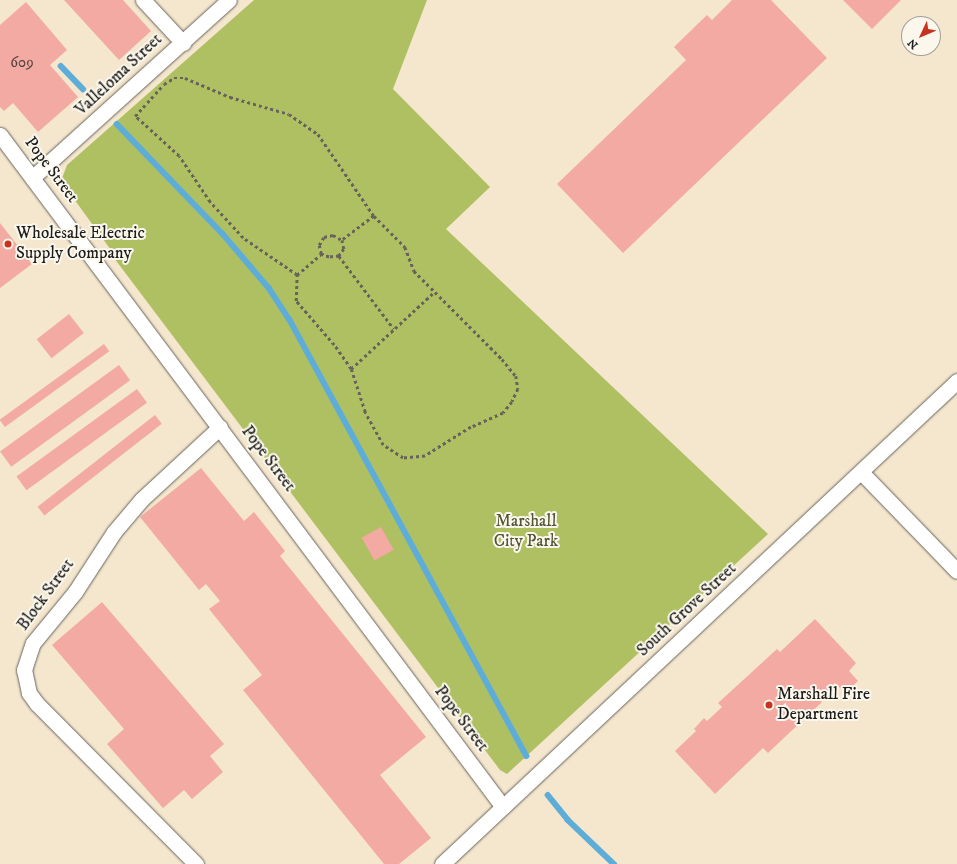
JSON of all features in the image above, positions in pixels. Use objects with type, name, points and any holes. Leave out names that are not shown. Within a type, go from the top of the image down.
[{"type":"street","points":[[143,0],[183,42]]},
{"type":"street","name":"Valleloma Street","points":[[34,177],[229,0]]},
{"type":"street","name":"Pope Street","points":[[0,135],[34,177],[502,807]]},
{"type":"street","name":"South Grove Street","points":[[442,864],[862,473],[957,382]]},
{"type":"street","name":"Block Street","points":[[196,864],[37,704],[29,693],[24,670],[33,643],[75,592],[122,522],[142,499],[220,427]]},
{"type":"street","points":[[862,473],[957,571]]},
{"type":"path","points":[[297,274],[243,238],[210,202],[179,156],[135,116],[164,84],[174,78],[185,78],[230,98],[289,114],[318,134],[374,216],[405,247],[414,271],[433,292],[502,359],[516,376],[518,389],[512,402],[503,413],[471,427],[425,456],[403,458],[383,445],[365,412],[351,369],[334,345],[296,301],[297,274],[321,254]]},
{"type":"path","points":[[342,240],[374,216]]},
{"type":"path","points":[[334,234],[342,240],[344,249],[339,256],[330,257],[321,254],[319,245],[324,237],[334,234]]},
{"type":"path","points":[[339,256],[394,329]]},
{"type":"path","points":[[351,369],[433,292]]},
{"type":"green space","name":"Marshall City Park","points":[[254,0],[427,0],[393,89],[490,187],[446,229],[768,534],[507,774],[500,770],[114,258],[116,257],[61,181],[67,165]]},
{"type":"building","points":[[64,0],[123,0],[151,31],[119,60]]},
{"type":"building","points":[[732,0],[771,0],[827,58],[623,253],[557,184],[686,60],[674,47],[707,15],[712,20]]},
{"type":"building","points":[[843,0],[901,0],[872,29]]},
{"type":"building","points":[[26,2],[67,50],[50,65],[78,97],[38,132],[13,103],[4,111],[0,107],[0,25]]},
{"type":"building","name":"Wholesale Electric Supply Company","points":[[0,223],[32,264],[0,288]]},
{"type":"building","points":[[69,314],[84,333],[51,358],[37,339]]},
{"type":"building","points":[[104,344],[109,351],[5,427],[0,420]]},
{"type":"building","points":[[119,365],[130,380],[11,467],[0,451]]},
{"type":"building","points":[[137,389],[147,403],[26,490],[16,477]]},
{"type":"building","points":[[155,415],[162,424],[44,515],[38,507]]},
{"type":"building","points":[[201,468],[244,521],[254,512],[285,551],[280,556],[426,737],[380,775],[431,838],[399,864],[384,864],[243,690],[262,675],[209,609],[220,601],[206,584],[199,590],[140,517]]},
{"type":"building","points":[[381,527],[394,550],[374,560],[362,538]]},
{"type":"building","points":[[102,602],[224,744],[210,756],[223,772],[192,799],[184,790],[163,808],[107,744],[124,729],[52,645]]},
{"type":"building","name":"Marshall Fire Department","points":[[815,619],[856,663],[849,671],[858,681],[845,693],[835,683],[818,699],[822,702],[768,753],[763,748],[715,794],[675,751],[696,731],[694,729],[704,718],[707,721],[722,707],[718,703],[777,649],[780,652]]},
{"type":"waterway","points":[[61,66],[83,89]]},
{"type":"waterway","points":[[117,124],[223,234],[269,288],[290,320],[527,756]]},
{"type":"waterway","points":[[548,795],[568,820],[614,864]]},
{"type":"place","name":"Wholesale Electric Supply Company","points":[[8,244]]},
{"type":"place","name":"Marshall Fire Department","points":[[769,705]]}]
